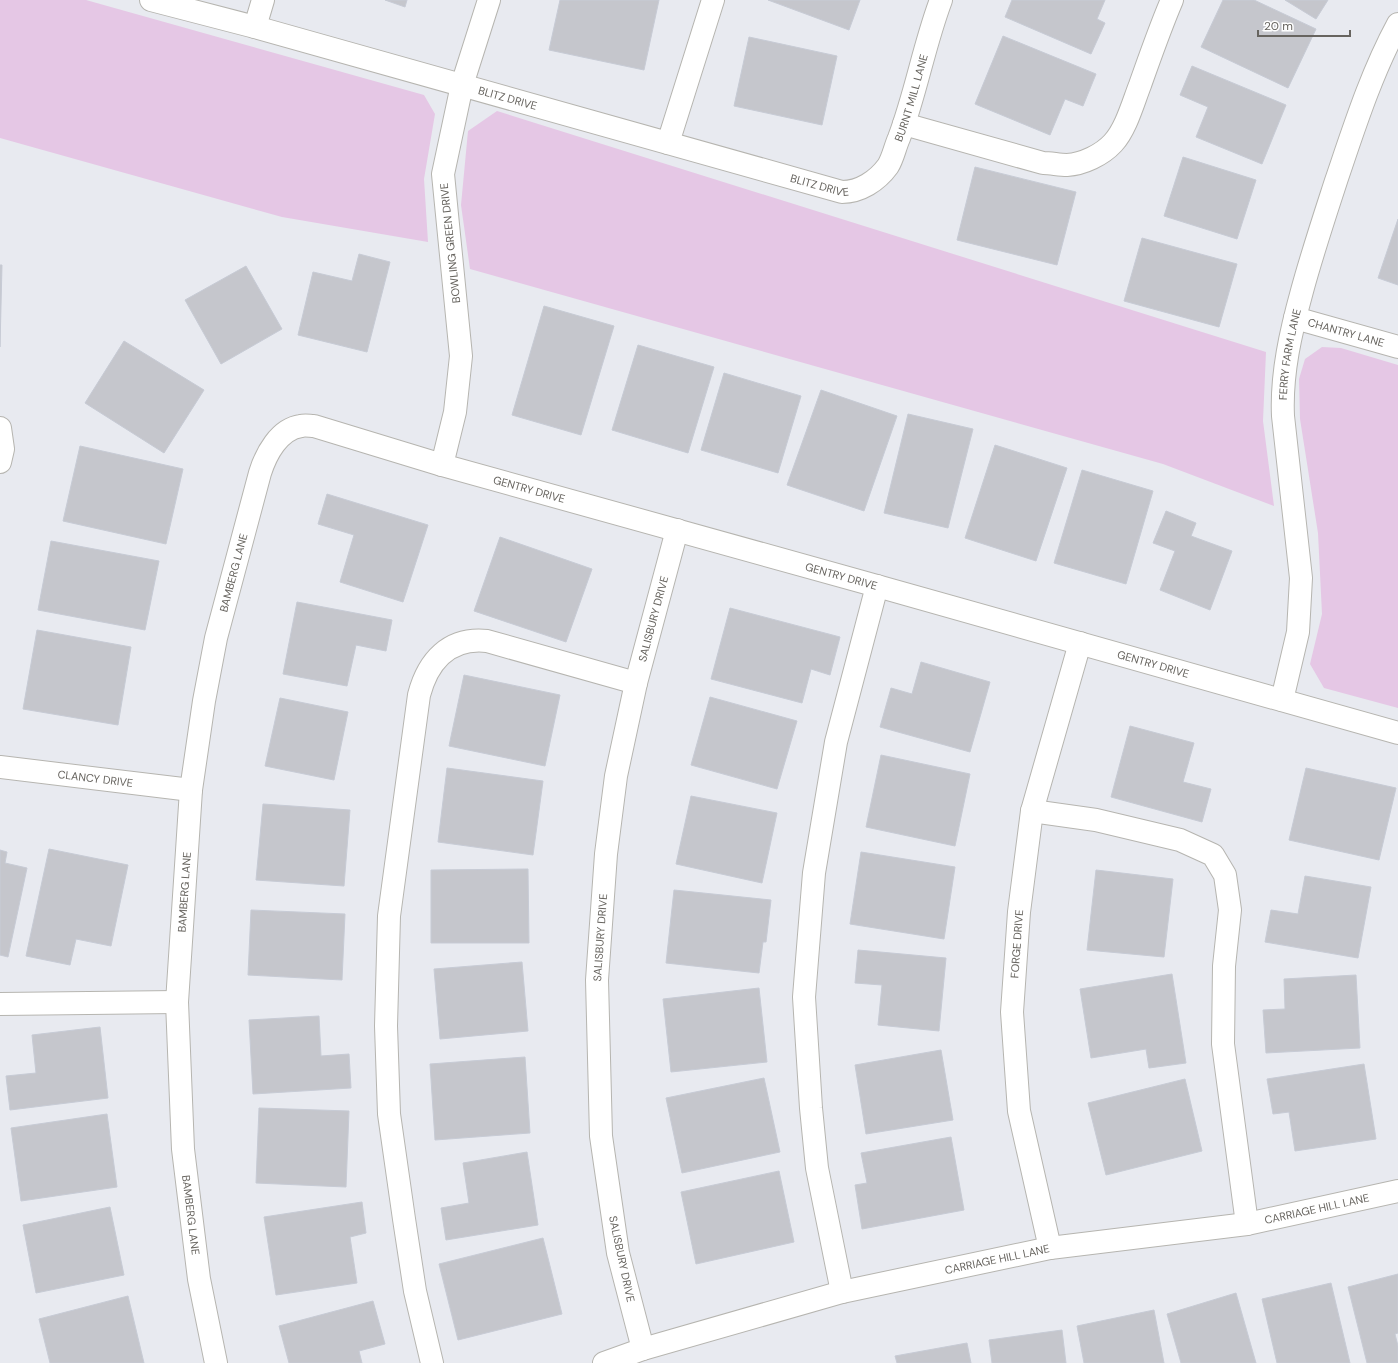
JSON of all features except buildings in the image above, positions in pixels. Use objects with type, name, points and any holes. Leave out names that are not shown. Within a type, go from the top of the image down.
[{"type":"street","name":"BLITZ DRIVE","points":[[151,0],[255,27],[842,192],[851,192],[865,186]]},
{"type":"street","points":[[255,27],[263,0]]},
{"type":"street","name":"BOWLING GREEN DRIVE","points":[[442,465],[455,412],[461,356],[444,174],[462,85],[489,0]]},
{"type":"street","points":[[668,143],[713,0]]},
{"type":"street","name":"BURNT MILL LANE","points":[[865,186],[878,178],[888,165],[904,124],[932,25],[941,0]]},
{"type":"street","points":[[904,124],[1043,163],[1066,165],[1077,164],[1088,160],[1101,153],[1113,143],[1119,135],[1128,116],[1172,0]]},
{"type":"street","name":"FERRY FARM LANE","points":[[1282,700],[1298,632],[1301,578],[1282,400],[1286,363],[1295,318],[1316,240],[1364,98],[1398,24]]},
{"type":"street","name":"CHANTRY LANE","points":[[1295,318],[1398,347]]},
{"type":"street","name":"GENTRY DRIVE","points":[[285,434],[301,426],[314,426],[442,465],[1398,733]]},
{"type":"street","points":[[0,428],[3,449],[0,462]]},
{"type":"street","name":"BAMBERG LANE","points":[[216,1363],[199,1279],[183,1148],[177,1002],[191,790],[204,701],[216,638],[264,462],[276,441],[285,434]]},
{"type":"street","name":"SALISBURY DRIVE","points":[[643,1348],[618,1253],[601,1136],[597,980],[606,854],[616,776],[636,683],[677,530]]},
{"type":"street","points":[[842,1292],[817,1168],[810,1108],[804,997],[814,873],[836,742],[877,586]]},
{"type":"street","points":[[432,1363],[415,1291],[389,1114],[386,1026],[389,916],[419,694],[423,680],[431,666],[440,655],[452,646],[464,641],[478,640],[487,641],[636,683]]},
{"type":"street","name":"FORGE DRIVE","points":[[1050,1248],[1019,1111],[1012,1012],[1019,912],[1032,811],[1080,643]]},
{"type":"street","name":"CLANCY DRIVE","points":[[0,767],[191,790]]},
{"type":"street","points":[[1032,811],[1096,820],[1180,840],[1213,855],[1225,875],[1230,910],[1224,966],[1223,1044],[1247,1224]]},
{"type":"street","points":[[0,1004],[177,1002]]},
{"type":"street","name":"CARRIAGE HILL LANE","points":[[604,1363],[643,1348],[842,1292],[1050,1248],[1247,1224],[1398,1191]]},
{"type":"shaded area","points":[[0,0],[86,0],[424,95],[435,114],[424,179],[428,242],[282,217],[0,138]]},
{"type":"shaded area","points":[[497,111],[1266,352],[1263,421],[1274,506],[1163,464],[470,269],[461,205],[468,131]]},
{"type":"shaded area","points":[[1322,347],[1341,348],[1398,365],[1398,708],[1324,688],[1310,664],[1322,614],[1318,533],[1300,419],[1299,379],[1305,359]]}]
